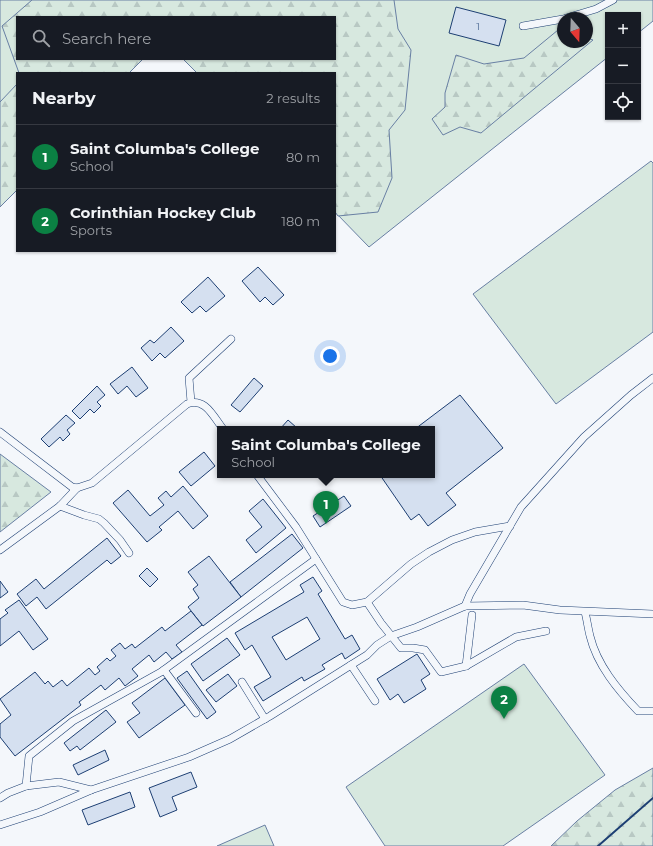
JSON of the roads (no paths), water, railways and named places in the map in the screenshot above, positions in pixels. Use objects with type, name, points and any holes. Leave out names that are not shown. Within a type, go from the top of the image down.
[{"type":"lane","points":[[586,12],[596,9],[613,0]]},
{"type":"lane","points":[[523,26],[557,20]]},
{"type":"lane","points":[[191,402],[189,378],[231,339]]},
{"type":"lane","points":[[465,606],[470,594],[521,507],[584,437],[631,395],[653,378]]},
{"type":"lane","points":[[0,550],[60,506],[77,488],[92,483],[187,404],[194,401],[204,405],[220,426]]},
{"type":"lane","points":[[0,432],[72,487],[77,488]]},
{"type":"lane","points":[[259,478],[296,527],[343,602],[352,606],[367,602],[411,564],[429,552],[452,540],[475,532],[510,526]]},
{"type":"lane","points":[[60,506],[99,519],[120,540],[129,553]]},
{"type":"lane","points":[[26,786],[29,756],[73,721],[164,670],[316,559]]},
{"type":"lane","points":[[367,602],[401,648],[425,650],[441,672],[466,666],[516,637],[546,631]]},
{"type":"lane","points":[[0,825],[40,812],[92,790],[189,757],[230,740],[368,655],[377,645],[391,636],[417,627],[465,606],[523,606],[585,612],[653,614]]},
{"type":"lane","points":[[585,612],[590,636],[596,654],[620,692],[638,711],[653,711]]},
{"type":"lane","points":[[466,666],[472,615]]},
{"type":"lane","points":[[351,665],[375,700]]},
{"type":"lane","points":[[164,670],[196,713]]},
{"type":"lane","points":[[242,682],[265,719]]},
{"type":"lane","points":[[0,798],[26,786],[59,782],[92,790]]},
{"type":"place","name":"Saint Columba's College","points":[[326,524]]},
{"type":"place","name":"Corinthian Hockey Club","points":[[504,719]]}]
